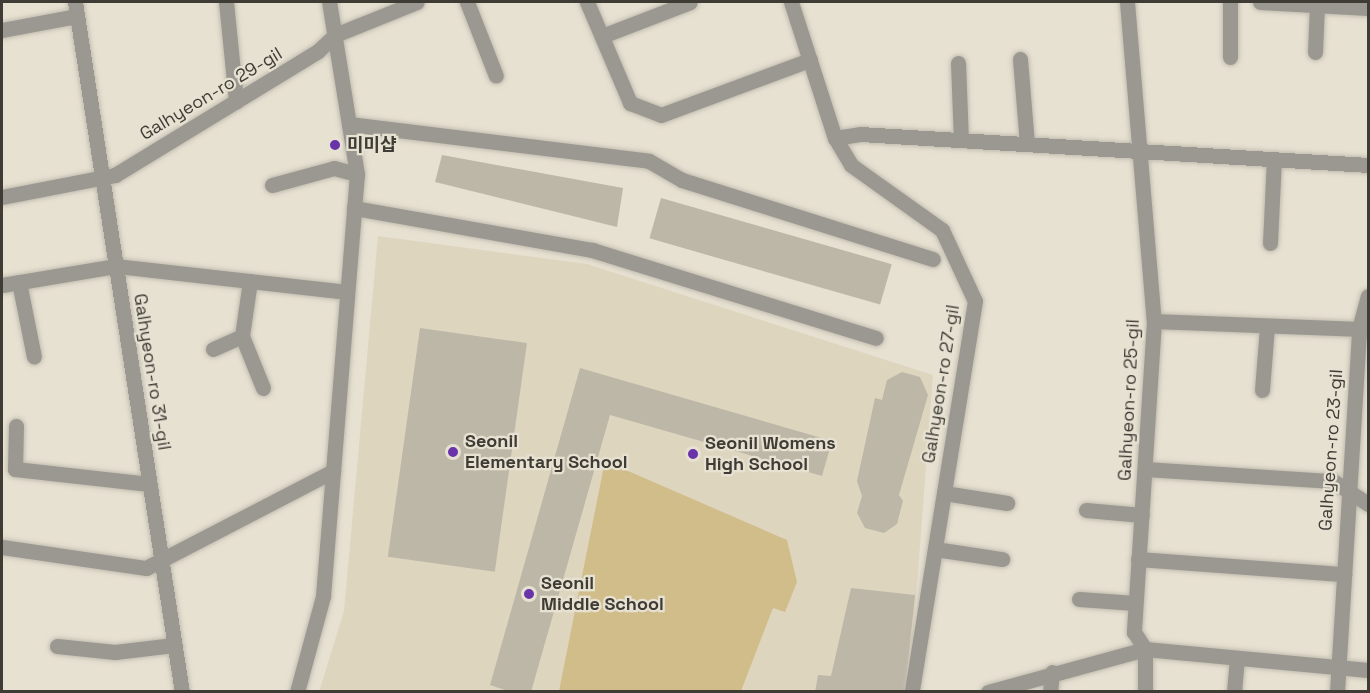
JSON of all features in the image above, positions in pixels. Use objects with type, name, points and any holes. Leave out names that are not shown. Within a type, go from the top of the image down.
[{"type":"street","points":[[226,2],[236,101]]},
{"type":"street","points":[[297,692],[323,596],[357,174],[329,2]]},
{"type":"street","name":"Galhyeon-ro 29-gil","points":[[102,179],[236,101],[335,35],[417,2]]},
{"type":"street","points":[[467,2],[496,76]]},
{"type":"street","points":[[587,2],[630,104],[661,115],[810,60]]},
{"type":"street","points":[[602,36],[690,2]]},
{"type":"street","name":"Galhyeon-ro 27-gil","points":[[791,2],[835,138],[851,165],[942,230],[975,301],[912,692]]},
{"type":"street","name":"Galhyeon-ro 25-gil","points":[[1127,2],[1154,321],[1134,632],[1145,649]]},
{"type":"street","points":[[1230,2],[1230,57]]},
{"type":"street","points":[[1260,2],[1368,8]]},
{"type":"street","points":[[1315,52],[1317,5]]},
{"type":"street","name":"Galhyeon-ro 31-gil","points":[[2,30],[76,9],[182,692]]},
{"type":"street","points":[[1020,59],[1027,144]]},
{"type":"street","points":[[958,63],[962,140]]},
{"type":"street","points":[[349,124],[649,161],[682,180],[933,259]]},
{"type":"street","points":[[835,138],[962,140],[1368,165]]},
{"type":"street","points":[[1270,158],[1270,243]]},
{"type":"street","points":[[272,184],[334,168],[357,174]]},
{"type":"street","points":[[2,197],[102,179]]},
{"type":"street","points":[[354,208],[592,250],[876,338]]},
{"type":"street","points":[[2,285],[116,266],[347,292]]},
{"type":"street","points":[[250,281],[242,336],[263,388]]},
{"type":"street","points":[[19,282],[34,357]]},
{"type":"street","name":"Galhyeon-ro 23-gil","points":[[1337,692],[1347,489],[1368,296]]},
{"type":"street","points":[[1154,321],[1364,329]]},
{"type":"street","points":[[1262,390],[1267,327]]},
{"type":"street","points":[[213,349],[242,336]]},
{"type":"street","points":[[16,426],[15,470],[149,484]]},
{"type":"street","points":[[1145,469],[1333,481],[1368,504]]},
{"type":"street","points":[[2,547],[146,568],[333,471]]},
{"type":"street","points":[[944,493],[1007,503]]},
{"type":"street","points":[[1086,510],[1142,515]]},
{"type":"street","points":[[935,549],[1002,559]]},
{"type":"street","points":[[1138,559],[1344,574]]},
{"type":"street","points":[[1079,599],[1136,603]]},
{"type":"street","points":[[57,646],[115,652],[174,645]]},
{"type":"street","points":[[988,692],[1052,672],[1145,649],[1368,670]]},
{"type":"street","points":[[1145,649],[1145,692]]},
{"type":"street","points":[[1234,692],[1237,658]]},
{"type":"street","points":[[1050,692],[1052,672]]},
{"type":"shaded area","points":[[378,236],[587,264],[933,375],[909,691],[319,692],[344,611]]},
{"type":"shaded area","points":[[605,461],[787,540],[797,582],[785,612],[773,608],[741,691],[559,691]]},
{"type":"building","points":[[442,155],[623,188],[617,227],[435,182]]},
{"type":"building","points":[[661,198],[892,264],[880,305],[649,238]]},
{"type":"building","points":[[420,328],[527,343],[495,572],[388,557]]},
{"type":"building","points":[[580,368],[832,441],[822,476],[610,415],[531,692],[511,692],[490,685]]},
{"type":"building","points":[[902,372],[920,377],[928,395],[899,495],[903,501],[897,524],[884,533],[865,528],[857,513],[862,496],[857,481],[875,398],[882,400],[887,380]]},
{"type":"building","points":[[851,588],[915,595],[905,692],[815,692],[818,675],[831,676]]},
{"type":"place","name":"미미샵","points":[[335,145]]},
{"type":"place","name":"Seonil Elementary School","points":[[453,452]]},
{"type":"place","name":"Seonil Womens High School","points":[[693,454]]},
{"type":"place","name":"Seonil Middle School","points":[[529,594]]}]
